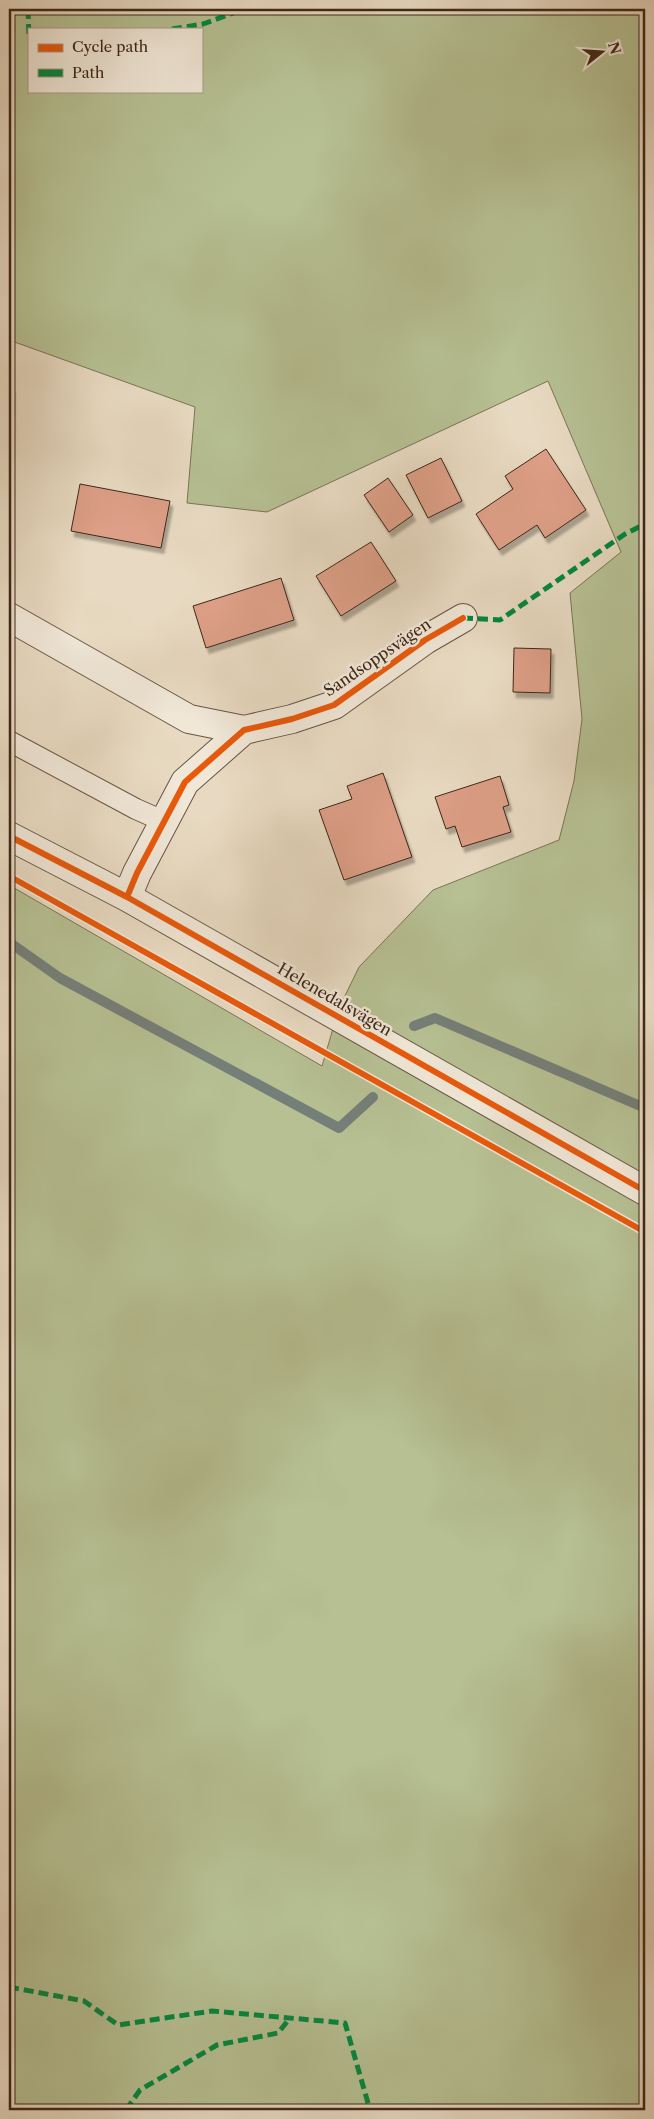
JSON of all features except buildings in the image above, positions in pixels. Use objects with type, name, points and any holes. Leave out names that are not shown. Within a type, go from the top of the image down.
[{"type":"street","name":"Sandsoppsvägen","points":[[9,617],[189,719],[244,730],[292,719],[334,705],[425,640],[463,618]]},
{"type":"street","name":"Sandsoppsvägen","points":[[127,897],[163,821],[185,782],[244,730]]},
{"type":"street","name":"Helenedalsvägen","points":[[9,836],[127,897],[645,1191]]},
{"type":"lane","points":[[9,741],[136,810],[163,821]]},
{"type":"green space","points":[[9,9],[645,9],[645,2110],[9,2110],[9,885],[322,1066],[339,1008],[359,967],[433,890],[559,840],[574,781],[582,719],[570,593],[621,552],[548,381],[267,512],[187,503],[195,407],[9,340]]},
{"type":"waterway","points":[[9,942],[60,978],[339,1128],[373,1097]]},
{"type":"waterway","points":[[414,1026],[435,1018],[645,1108]]},
{"type":"marked path","points":[[28,9],[29,28]]},
{"type":"marked path","points":[[178,28],[203,24],[244,9]]},
{"type":"marked path","points":[[463,618],[500,620],[625,534],[645,524]]},
{"type":"marked path","points":[[9,1987],[84,2001],[118,2025],[212,2011],[345,2023],[370,2110]]},
{"type":"marked path","points":[[126,2110],[140,2090],[217,2045],[278,2033],[290,2018]]},
{"type":"cycle path","points":[[127,897],[137,873],[185,782],[244,730],[292,719],[334,705],[425,640],[463,618]]},
{"type":"cycle path","points":[[9,836],[127,897],[645,1191]]},
{"type":"cycle path","points":[[9,876],[645,1232]]}]
